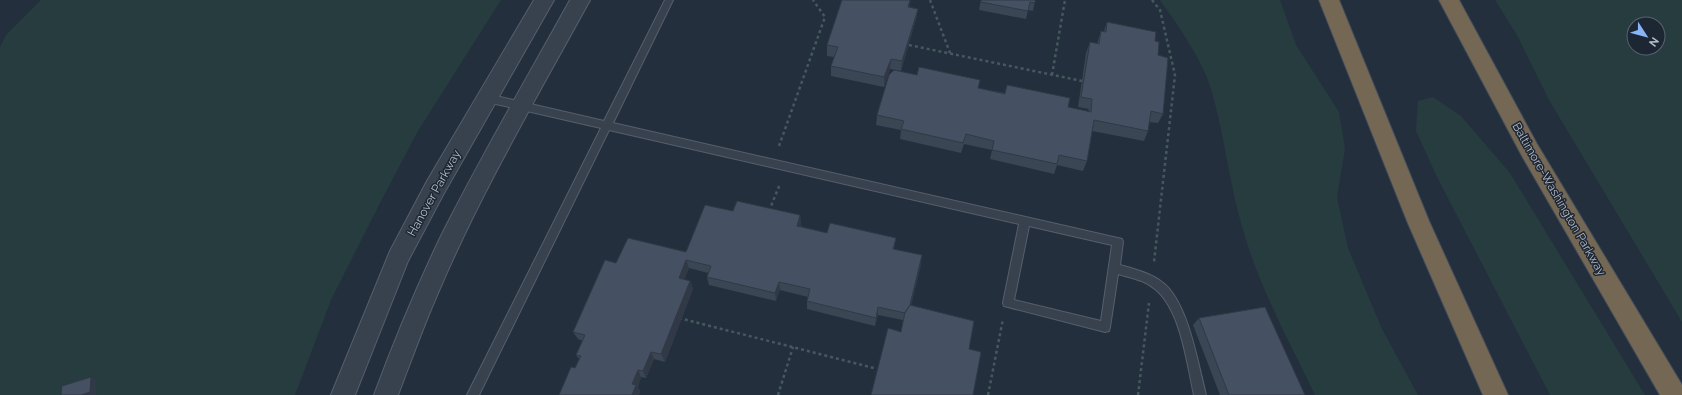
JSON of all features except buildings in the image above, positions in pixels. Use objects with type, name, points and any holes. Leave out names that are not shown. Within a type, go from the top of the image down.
[{"type":"highway","points":[[1329,0],[1418,221],[1496,395]]},
{"type":"highway","name":"Baltimore-Washington Parkway","points":[[1449,0],[1521,133],[1674,395]]},
{"type":"street","name":"Hanover Parkway","points":[[343,395],[398,258],[435,188],[544,0]]},
{"type":"street","points":[[386,395],[436,266],[470,199],[580,0]]},
{"type":"lane","points":[[473,395],[669,0]]},
{"type":"lane","points":[[487,98],[1118,242],[1105,327],[1008,303],[1025,221]]},
{"type":"lane","points":[[1114,268],[1146,277],[1161,287],[1178,312],[1200,395]]},
{"type":"path","points":[[773,163],[824,17],[813,0]]},
{"type":"path","points":[[930,0],[950,53]]},
{"type":"path","points":[[1052,75],[1065,0]]},
{"type":"path","points":[[1138,395],[1175,75],[1160,10],[1152,0]]},
{"type":"path","points":[[909,46],[950,53],[1082,82]]},
{"type":"path","points":[[767,218],[786,166]]},
{"type":"path","points":[[988,395],[1004,314],[1008,303]]},
{"type":"path","points":[[675,317],[874,368]]},
{"type":"path","points":[[778,395],[793,347]]},
{"type":"green space","points":[[41,0],[501,0],[418,131],[380,203],[331,300],[295,395],[0,395],[0,47],[6,35]]},
{"type":"green space","points":[[1160,0],[1280,0],[1296,45],[1339,112],[1345,149],[1337,197],[1348,248],[1382,329],[1418,395],[1315,395],[1261,282],[1247,243],[1236,205],[1221,128],[1207,78],[1189,43]]},
{"type":"green space","points":[[1495,0],[1682,0],[1682,322],[1549,100],[1517,35]]},
{"type":"green space","points":[[1433,97],[1461,116],[1510,173],[1645,395],[1550,395],[1437,177],[1416,131],[1418,101]]}]
